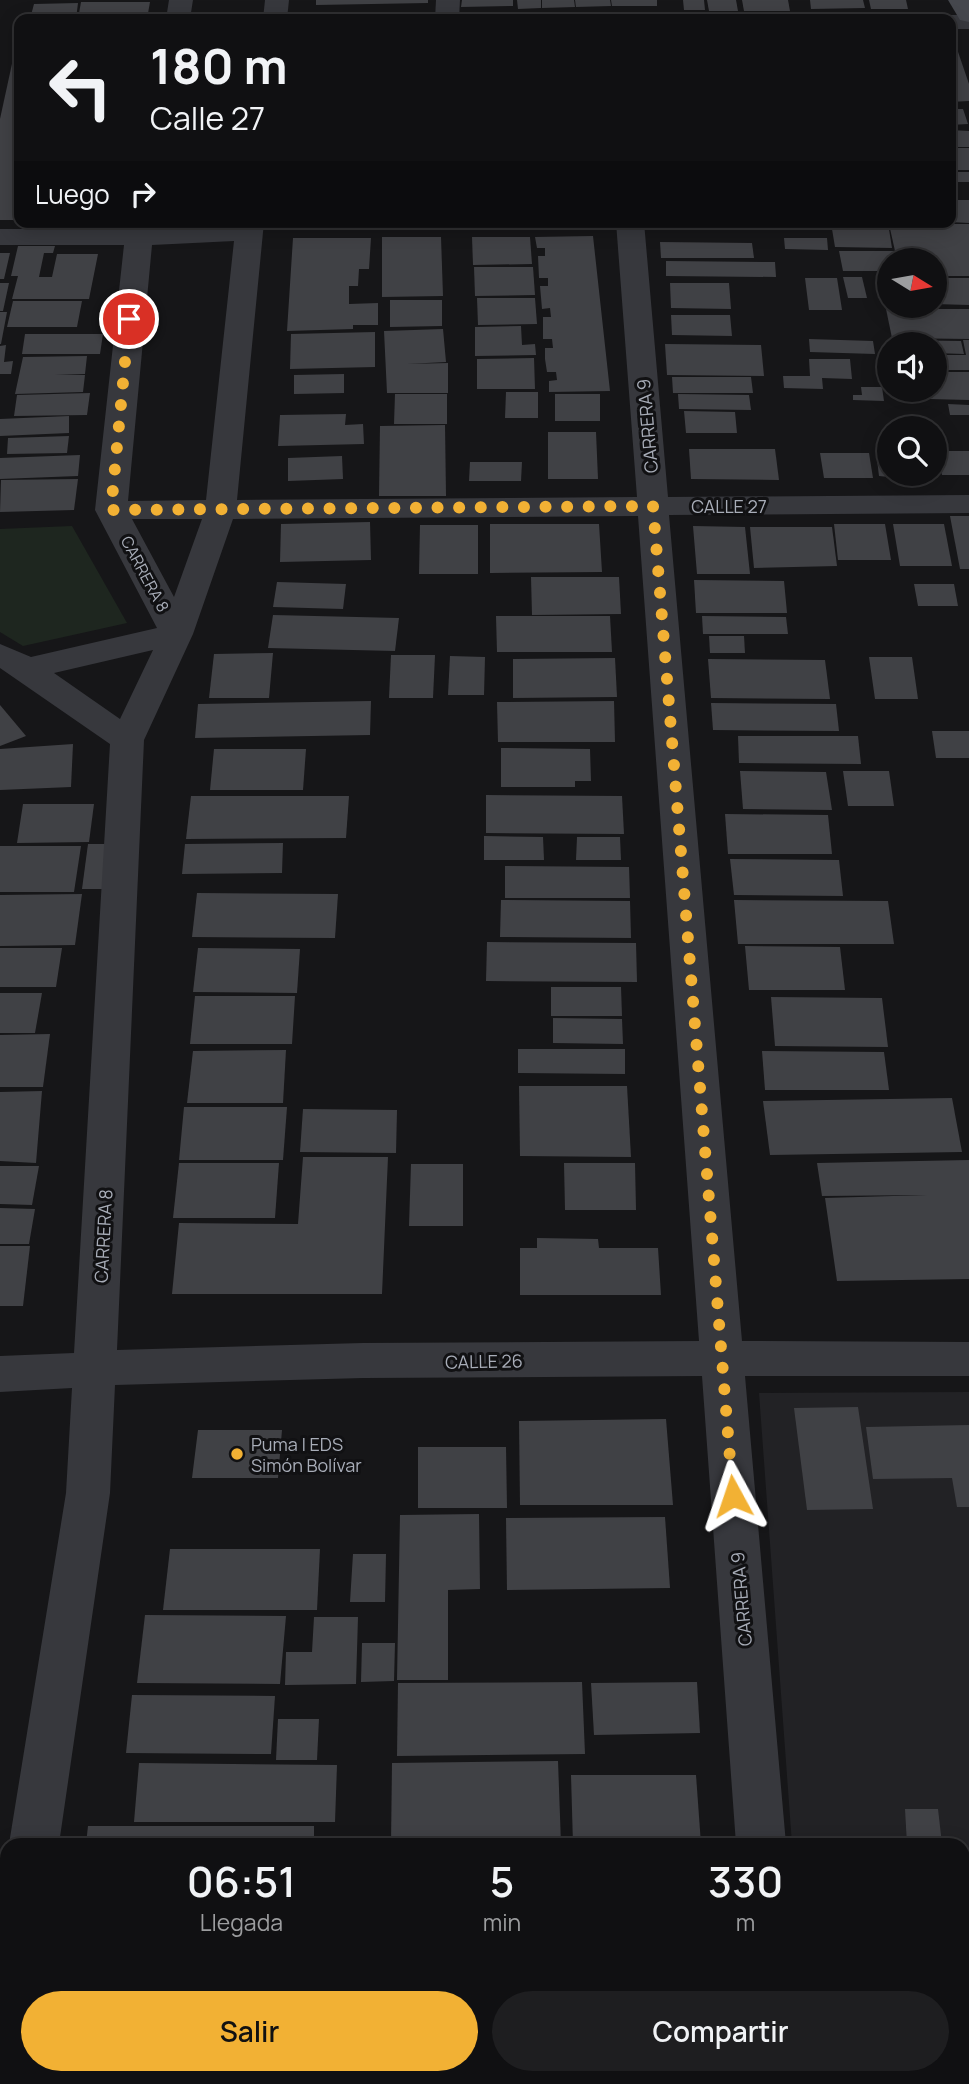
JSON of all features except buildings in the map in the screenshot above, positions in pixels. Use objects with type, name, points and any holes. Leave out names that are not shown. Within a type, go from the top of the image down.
[{"type":"street","points":[[960,0],[969,15]]},
{"type":"street","points":[[0,237],[212,228]]},
{"type":"street","name":"CARRERA 8","points":[[35,1838],[88,1493],[127,740],[177,634],[221,509],[249,228]]},
{"type":"street","name":"CARRERA 9","points":[[630,228],[761,1838]]},
{"type":"street","points":[[111,510],[139,230]]},
{"type":"street","name":"CALLE 27","points":[[111,510],[969,504]]},
{"type":"street","name":"CARRERA 8","points":[[111,510],[177,634]]},
{"type":"street","points":[[13,662],[177,634]]},
{"type":"street","points":[[13,662],[127,740]]},
{"type":"street","name":"CALLE 26","points":[[0,1374],[96,1368],[722,1359],[969,1360]]},
{"type":"shaded area","points":[[72,526],[127,623],[23,646],[0,632],[0,529]]},
{"type":"shaded area","points":[[969,1392],[969,1838],[792,1838],[759,1393]]},
{"type":"place","name":"Puma | EDS Simón Bolívar","points":[[237,1454]]},
{"type":"route","points":[[129,319],[111,510],[653,506],[733,1496]]}]
